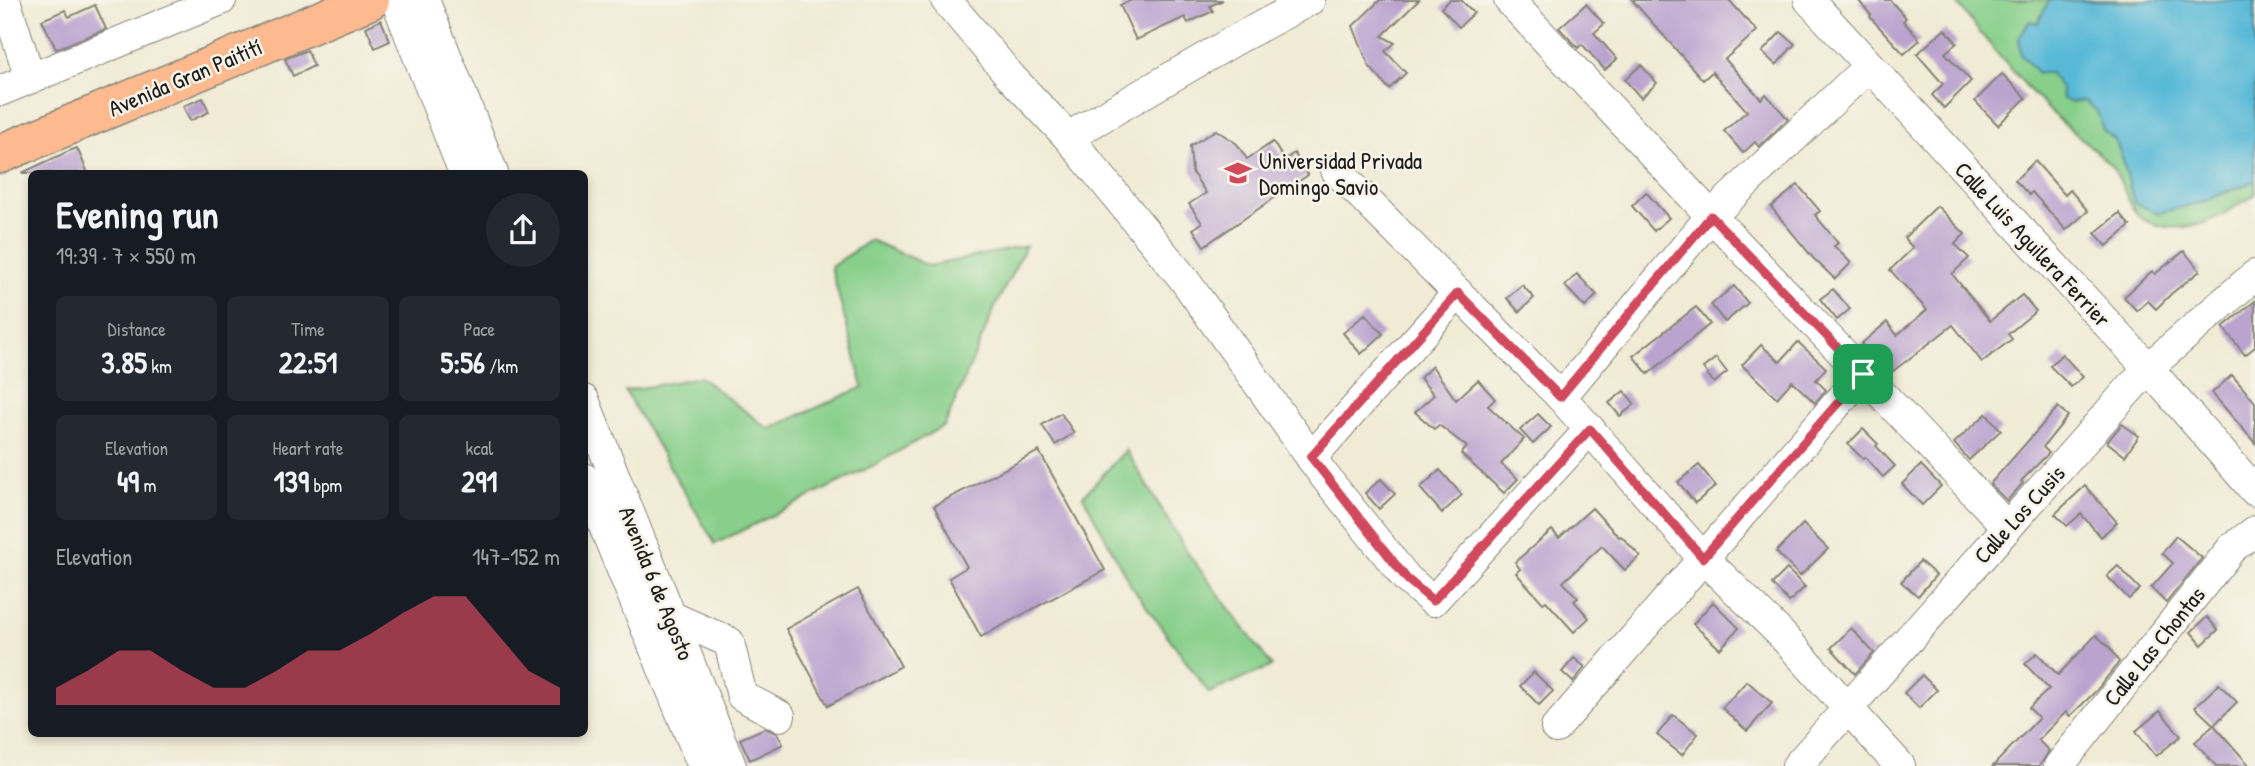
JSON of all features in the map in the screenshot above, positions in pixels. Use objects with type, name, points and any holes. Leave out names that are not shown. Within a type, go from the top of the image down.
[{"type":"main road","name":"Avenida Gran Paitití","points":[[0,154],[370,0]]},
{"type":"street","points":[[5,0],[30,78]]},
{"type":"street","points":[[0,90],[221,0]]},
{"type":"street","points":[[396,0],[463,170]]},
{"type":"street","points":[[424,0],[492,170]]},
{"type":"street","points":[[946,0],[1011,77],[1068,137],[1182,278],[1311,457],[1407,579],[1433,601],[1590,429]]},
{"type":"street","points":[[1068,137],[1237,38],[1310,0]]},
{"type":"street","points":[[1509,0],[2007,527]]},
{"type":"street","name":"Calle Luis Aguilera Ferrier","points":[[1809,0],[2148,368],[2255,491]]},
{"type":"street","points":[[1560,397],[1711,216],[1868,66]]},
{"type":"street","points":[[1336,170],[1560,397],[1703,558],[1780,633],[1900,766]]},
{"type":"street","name":"Calle Los Cusis","points":[[1797,766],[2148,368],[2255,275]]},
{"type":"street","points":[[1311,457],[1458,293]]},
{"type":"street","points":[[1556,728],[1863,374]]},
{"type":"street","name":"Avenida 6 de Agosto","points":[[588,412],[657,620]]},
{"type":"street","name":"Avenida 6 de Agosto","points":[[588,486],[657,620],[721,765]]},
{"type":"street","name":"Calle Las Chontas","points":[[2059,766],[2232,548],[2255,531]]},
{"type":"street","points":[[657,620],[729,642],[742,696],[780,716]]},
{"type":"green space","points":[[1955,0],[2255,0],[2255,195],[2203,223],[2176,228],[2146,221],[2130,204],[2112,167],[2027,87]]},
{"type":"green space","points":[[870,240],[929,266],[1026,246],[996,305],[945,425],[874,465],[715,544],[625,391],[700,377],[769,429],[863,387],[831,267]]},
{"type":"green space","points":[[1126,450],[1187,552],[1272,666],[1209,693],[1130,584],[1083,496]]},
{"type":"water","points":[[2049,0],[2255,0],[2255,181],[2199,203],[2159,213],[2134,203],[2115,140],[2103,130],[2097,111],[2085,101],[2069,102],[2062,98],[2061,88],[2050,73],[2038,73],[2021,55],[2019,37],[2030,21],[2038,23]]},
{"type":"building","points":[[1132,0],[1223,0],[1210,6],[1213,11],[1188,23],[1185,17],[1136,40],[1120,5]]},
{"type":"building","points":[[1380,0],[1419,0],[1382,36],[1395,43],[1385,51],[1406,73],[1389,89],[1369,66],[1353,26]]},
{"type":"building","points":[[1450,0],[1461,0],[1474,13],[1459,27],[1441,8]]},
{"type":"building","points":[[1632,0],[1729,0],[1757,31],[1725,59],[1761,99],[1766,94],[1788,119],[1759,147],[1755,142],[1743,153],[1724,131],[1747,111],[1712,72],[1703,80]]},
{"type":"building","points":[[1858,0],[1890,0],[1906,18],[1903,21],[1920,40],[1904,54]]},
{"type":"building","points":[[1586,4],[1604,24],[1594,33],[1617,59],[1605,70],[1582,44],[1578,48],[1559,28]]},
{"type":"building","points":[[95,5],[106,29],[56,49],[42,20],[65,10],[69,17]]},
{"type":"building","points":[[381,20],[390,41],[375,48],[366,27]]},
{"type":"building","points":[[1945,29],[1957,43],[1945,53],[1971,81],[1944,108],[1932,95],[1943,84],[1917,54]]},
{"type":"building","points":[[1781,32],[1795,44],[1776,65],[1762,52]]},
{"type":"building","points":[[307,50],[314,66],[293,76],[285,59]]},
{"type":"building","points":[[1641,65],[1657,83],[1641,98],[1625,80]]},
{"type":"building","points":[[2002,74],[2026,98],[1998,125],[1975,101]]},
{"type":"building","points":[[203,98],[209,112],[190,121],[183,106]]},
{"type":"building","points":[[1216,130],[1237,144],[1247,159],[1273,142],[1284,160],[1294,153],[1308,175],[1204,246],[1193,229],[1202,223],[1189,204],[1206,193],[1192,172],[1190,146]]},
{"type":"building","points":[[77,148],[87,170],[28,170]]},
{"type":"building","points":[[2035,161],[2065,195],[2070,190],[2088,211],[2066,230],[2032,192],[2029,195],[2015,180]]},
{"type":"building","points":[[1798,185],[1820,211],[1815,215],[1838,243],[1834,246],[1851,263],[1835,279],[1813,258],[1771,207]]},
{"type":"building","points":[[1646,192],[1669,218],[1654,231],[1632,206]]},
{"type":"building","points":[[1937,206],[1965,234],[1955,244],[1969,258],[1952,274],[1990,321],[2022,295],[2036,311],[2008,334],[2012,339],[1982,362],[1953,325],[1888,375],[1861,344],[1887,322],[1897,335],[1927,310],[1890,270],[1913,248],[1904,238]]},
{"type":"building","points":[[2119,213],[2130,226],[2107,246],[2095,233]]},
{"type":"building","points":[[2184,251],[2200,271],[2156,309],[2148,301],[2137,311],[2124,297],[2152,271],[2155,274]]},
{"type":"building","points":[[1577,274],[1597,295],[1585,307],[1565,286]]},
{"type":"building","points":[[1522,285],[1534,298],[1519,312],[1507,298]]},
{"type":"building","points":[[1734,286],[1748,303],[1725,322],[1711,305]]},
{"type":"building","points":[[1833,289],[1850,309],[1837,320],[1820,299]]},
{"type":"building","points":[[2255,301],[2255,347],[2245,355],[2223,327]]},
{"type":"building","points":[[1696,307],[1710,324],[1648,374],[1633,356]]},
{"type":"building","points":[[1365,314],[1383,334],[1361,354],[1343,333]]},
{"type":"building","points":[[1798,342],[1826,368],[1816,380],[1826,390],[1815,403],[1792,381],[1777,398],[1742,365],[1761,345],[1780,362]]},
{"type":"building","points":[[2062,354],[2083,377],[2071,387],[2050,366]]},
{"type":"building","points":[[1716,358],[1727,372],[1714,383],[1703,368]]},
{"type":"building","points":[[1432,366],[1456,400],[1478,380],[1495,399],[1488,406],[1524,439],[1501,464],[1518,479],[1504,493],[1461,454],[1467,447],[1439,425],[1434,429],[1415,412],[1434,395],[1420,378]]},
{"type":"building","points":[[2232,375],[2255,402],[2255,443],[2212,393]]},
{"type":"building","points":[[1624,391],[1635,404],[1620,416],[1609,403]]},
{"type":"building","points":[[2058,407],[2068,416],[2043,447],[2049,453],[2021,481],[2023,483],[2007,501],[1990,484]]},
{"type":"building","points":[[1061,413],[1074,433],[1055,445],[1042,425]]},
{"type":"building","points":[[1538,414],[1551,427],[1533,444],[1520,430]]},
{"type":"building","points":[[1986,414],[2001,430],[1969,460],[1954,443]]},
{"type":"building","points":[[2122,424],[2139,436],[2125,456],[2107,442]]},
{"type":"building","points":[[1863,429],[1895,466],[1883,477],[1865,457],[1863,459],[1848,444]]},
{"type":"building","points":[[1039,451],[1105,570],[981,637],[949,578],[967,567],[934,506]]},
{"type":"building","points":[[1699,465],[1716,486],[1695,503],[1678,482]]},
{"type":"building","points":[[1921,465],[1941,486],[1922,505],[1902,484]]},
{"type":"building","points":[[1440,470],[1462,495],[1442,513],[1420,488]]},
{"type":"building","points":[[1381,479],[1395,494],[1379,509],[1365,493]]},
{"type":"building","points":[[2085,486],[2117,522],[2101,537],[2081,514],[2067,526],[2055,514]]},
{"type":"building","points":[[1592,508],[1640,556],[1625,570],[1602,546],[1563,582],[1578,598],[1574,601],[1589,618],[1574,632],[1516,573],[1520,569],[1515,562],[1552,530],[1559,538]]},
{"type":"building","points":[[1803,524],[1828,549],[1800,576],[1776,552]]},
{"type":"building","points":[[2176,536],[2202,558],[2166,603],[2151,588],[2173,563],[2162,553]]},
{"type":"building","points":[[1920,561],[1936,575],[1918,596],[1901,582]]},
{"type":"building","points":[[2118,566],[2140,589],[2129,599],[2107,576]]},
{"type":"building","points":[[1787,569],[1805,587],[1789,602],[1772,584]]},
{"type":"building","points":[[858,589],[901,666],[828,706],[786,629]]},
{"type":"building","points":[[1713,602],[1739,628],[1720,649],[1693,624]]},
{"type":"building","points":[[2207,617],[2218,630],[2202,645],[2191,632]]},
{"type":"building","points":[[1851,628],[1874,653],[1855,674],[1831,648]]},
{"type":"building","points":[[2096,635],[2109,647],[2119,662],[2096,691],[2070,716],[2066,712],[2038,740],[2049,751],[2039,766],[1993,766],[2039,718],[2029,708],[2049,689],[2025,664],[2037,653],[2058,675]]},
{"type":"building","points":[[1574,658],[1585,667],[1573,682],[1562,672]]},
{"type":"building","points":[[1534,672],[1553,691],[1539,705],[1520,686]]},
{"type":"building","points":[[1922,675],[1937,690],[1919,708],[1904,693]]},
{"type":"building","points":[[1747,681],[1772,703],[1747,731],[1722,708]]},
{"type":"building","points":[[2219,684],[2237,702],[2214,725],[2195,707]]},
{"type":"building","points":[[2160,711],[2181,736],[2156,756],[2136,731]]},
{"type":"building","points":[[1673,715],[1698,734],[1682,755],[1657,735]]},
{"type":"building","points":[[2214,725],[2250,766],[2216,766],[2195,742]]},
{"type":"building","points":[[765,728],[777,733],[783,744],[750,760],[740,739]]},
{"type":"place","name":"Universidad Privada Domingo Savio","points":[[1238,173]]},
{"type":"route","points":[[1711,216],[1863,374],[1703,558],[1590,429],[1433,601],[1407,579],[1311,457],[1458,293],[1560,397],[1711,216]]}]
